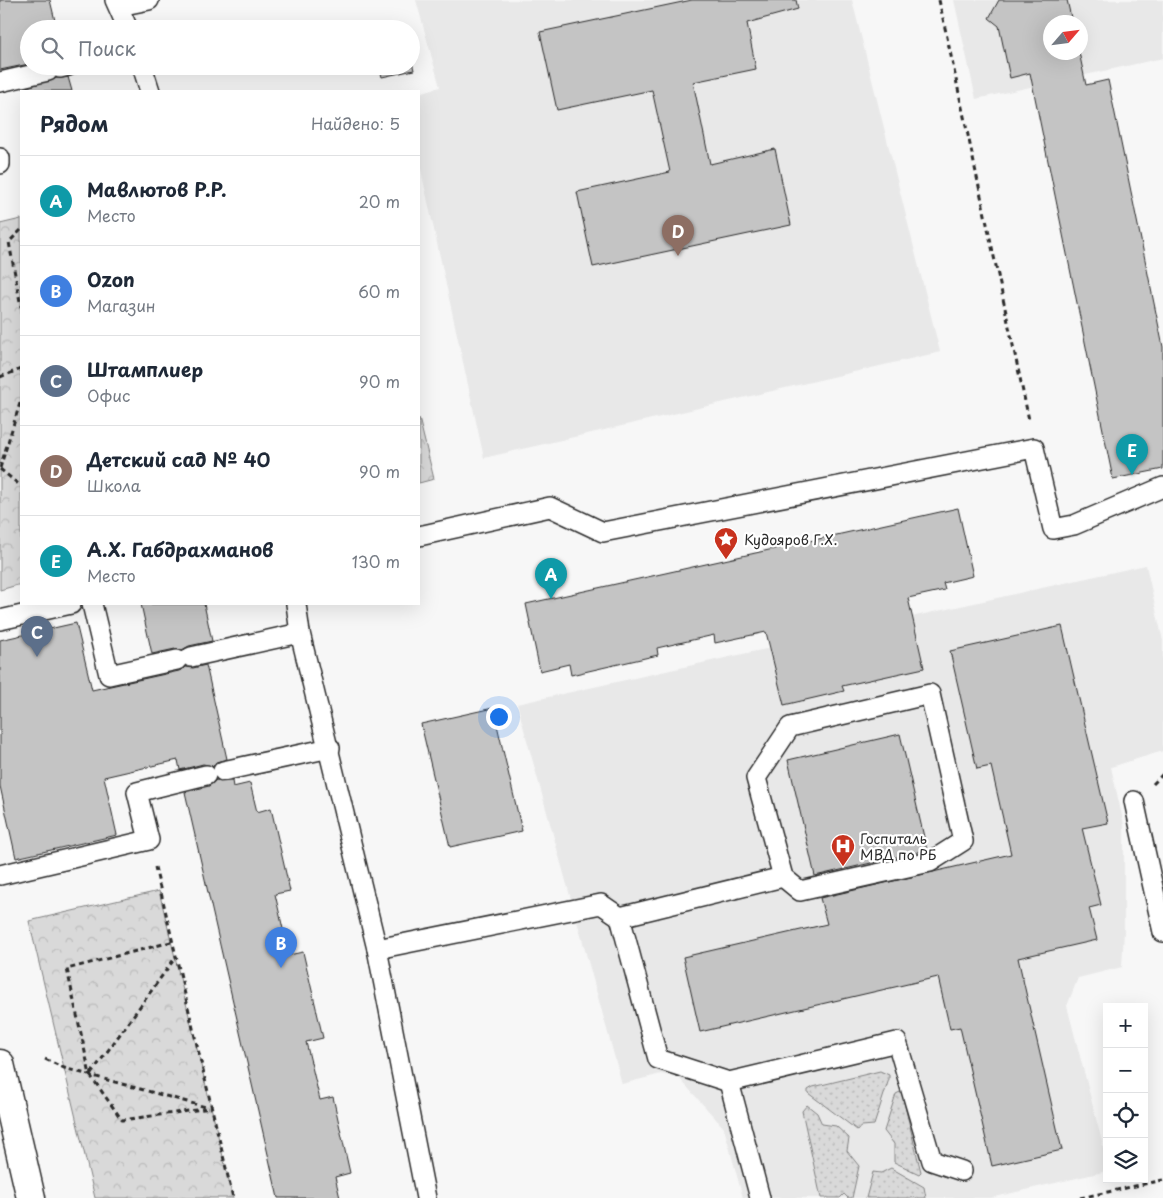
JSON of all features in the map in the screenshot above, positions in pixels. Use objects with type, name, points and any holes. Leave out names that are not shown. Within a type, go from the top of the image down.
[{"type":"main road","points":[[0,1064],[31,1198]]},
{"type":"lane","points":[[124,20],[117,3],[149,0]]},
{"type":"lane","points":[[0,82],[30,75]]},
{"type":"lane","points":[[145,75],[150,90]]},
{"type":"lane","points":[[0,158],[0,164]]},
{"type":"lane","points":[[420,536],[550,507],[603,532],[1034,448],[1053,529],[1074,525],[1163,487]]},
{"type":"lane","points":[[0,620],[67,605]]},
{"type":"lane","points":[[92,605],[109,676],[300,633]]},
{"type":"lane","points":[[296,605],[300,633],[330,748],[377,949],[426,1198]]},
{"type":"lane","points":[[930,694],[963,841],[930,862],[843,883],[800,891],[783,877],[756,778],[790,726],[930,694]]},
{"type":"lane","points":[[0,875],[149,840],[137,792],[330,748]]},
{"type":"lane","points":[[1134,801],[1163,932]]},
{"type":"lane","points":[[620,918],[783,877]]},
{"type":"lane","points":[[377,949],[601,904],[620,918],[658,1058],[728,1082],[897,1042],[932,1161],[962,1171]]},
{"type":"lane","points":[[728,1082],[760,1198]]},
{"type":"path","points":[[939,0],[1034,448]]},
{"type":"path","points":[[20,231],[9,242],[20,302]]},
{"type":"path","points":[[0,377],[20,369]]},
{"type":"path","points":[[20,403],[0,468],[20,485]]},
{"type":"path","points":[[149,840],[171,942],[233,1198]]},
{"type":"path","points":[[171,942],[67,970],[90,1075],[122,1120],[211,1108]]},
{"type":"path","points":[[90,1075],[176,958]]},
{"type":"path","points":[[45,1058],[64,1068],[211,1108]]},
{"type":"path","points":[[1080,1198],[1163,1180]]},
{"type":"shaded area","points":[[416,0],[852,0],[940,352],[484,458],[420,166],[420,93],[440,87]]},
{"type":"shaded area","points":[[954,0],[1163,0],[1163,58],[976,99]]},
{"type":"shaded area","name":"Госпиталь МВД по РБ","points":[[1146,565],[1163,641],[1163,751],[1111,767],[1124,825],[1122,967],[1078,978],[1067,1006],[1103,1146],[1103,1172],[991,1198],[743,1198],[724,1128],[679,1078],[661,1074],[622,1084],[517,704]]},
{"type":"green space","points":[[20,219],[20,584],[0,590],[0,224]]},
{"type":"green space","points":[[420,422],[434,479],[420,483]]},
{"type":"green space","points":[[159,891],[233,1198],[95,1198],[29,921]]},
{"type":"green space","points":[[880,1071],[889,1075],[889,1079],[874,1125],[862,1126],[857,1130],[808,1093],[808,1090],[813,1087]]},
{"type":"green space","points":[[900,1092],[921,1172],[919,1174],[894,1162],[894,1144],[884,1131],[896,1094]]},
{"type":"green space","points":[[807,1105],[817,1113],[822,1124],[836,1126],[849,1138],[847,1151],[859,1166],[852,1198],[848,1198],[844,1194],[840,1198],[821,1198],[802,1111]]},
{"type":"green space","points":[[891,1168],[924,1187],[926,1198],[866,1198],[873,1172],[881,1173]]},
{"type":"building","points":[[0,0],[50,0],[55,20],[20,20],[20,66],[0,70]]},
{"type":"building","points":[[692,0],[796,0],[798,9],[747,23],[756,69],[693,82],[710,164],[775,149],[791,225],[593,267],[577,192],[670,172],[652,90],[557,110],[540,32]]},
{"type":"building","points":[[999,0],[1067,0],[1070,15],[1043,15],[1043,60],[1081,60],[1086,85],[1108,80],[1163,347],[1163,469],[1113,479],[1030,73],[1010,78],[999,26],[989,18]]},
{"type":"building","points":[[68,77],[72,90],[28,90],[27,87],[56,78]]},
{"type":"building","points":[[958,508],[973,576],[943,583],[945,590],[908,598],[924,668],[842,686],[844,691],[784,705],[766,632],[715,643],[714,635],[657,648],[658,655],[571,675],[569,664],[540,671],[526,604]]},
{"type":"building","points":[[141,605],[204,605],[212,641],[189,646],[182,650],[175,649],[152,654]]},
{"type":"building","points":[[76,623],[92,690],[179,671],[186,667],[193,668],[206,665],[227,759],[216,762],[213,766],[203,764],[180,770],[178,760],[104,777],[117,835],[16,858],[0,786],[0,640]]},
{"type":"building","points":[[1062,626],[1108,823],[1082,828],[1101,905],[1089,908],[1097,940],[1018,958],[1062,1150],[992,1166],[960,1027],[950,1029],[938,977],[700,1032],[683,957],[827,924],[820,898],[1011,854],[991,766],[977,769],[950,651]]},
{"type":"building","points":[[493,708],[522,831],[450,847],[421,724]]},
{"type":"building","points":[[900,734],[927,850],[815,876],[788,760]]},
{"type":"building","points":[[216,780],[220,782],[232,781],[233,787],[250,783],[257,812],[271,808],[290,891],[275,894],[289,955],[303,952],[323,1038],[306,1042],[320,1100],[333,1097],[350,1173],[335,1177],[340,1198],[278,1198],[185,792],[209,786]]},
{"type":"place","name":"Детский сад № 40","points":[[678,256]]},
{"type":"place","name":"А.Х. Габдрахманов","points":[[1132,475]]},
{"type":"place","name":"Кудояров Г.Х.","points":[[726,560]]},
{"type":"place","name":"Мавлютов Р.Р.","points":[[551,599]]},
{"type":"place","name":"Штамплиер","points":[[37,657]]},
{"type":"place","name":"Госпиталь МВД по РБ","points":[[843,867]]},
{"type":"place","name":"Ozon","points":[[281,968]]}]
